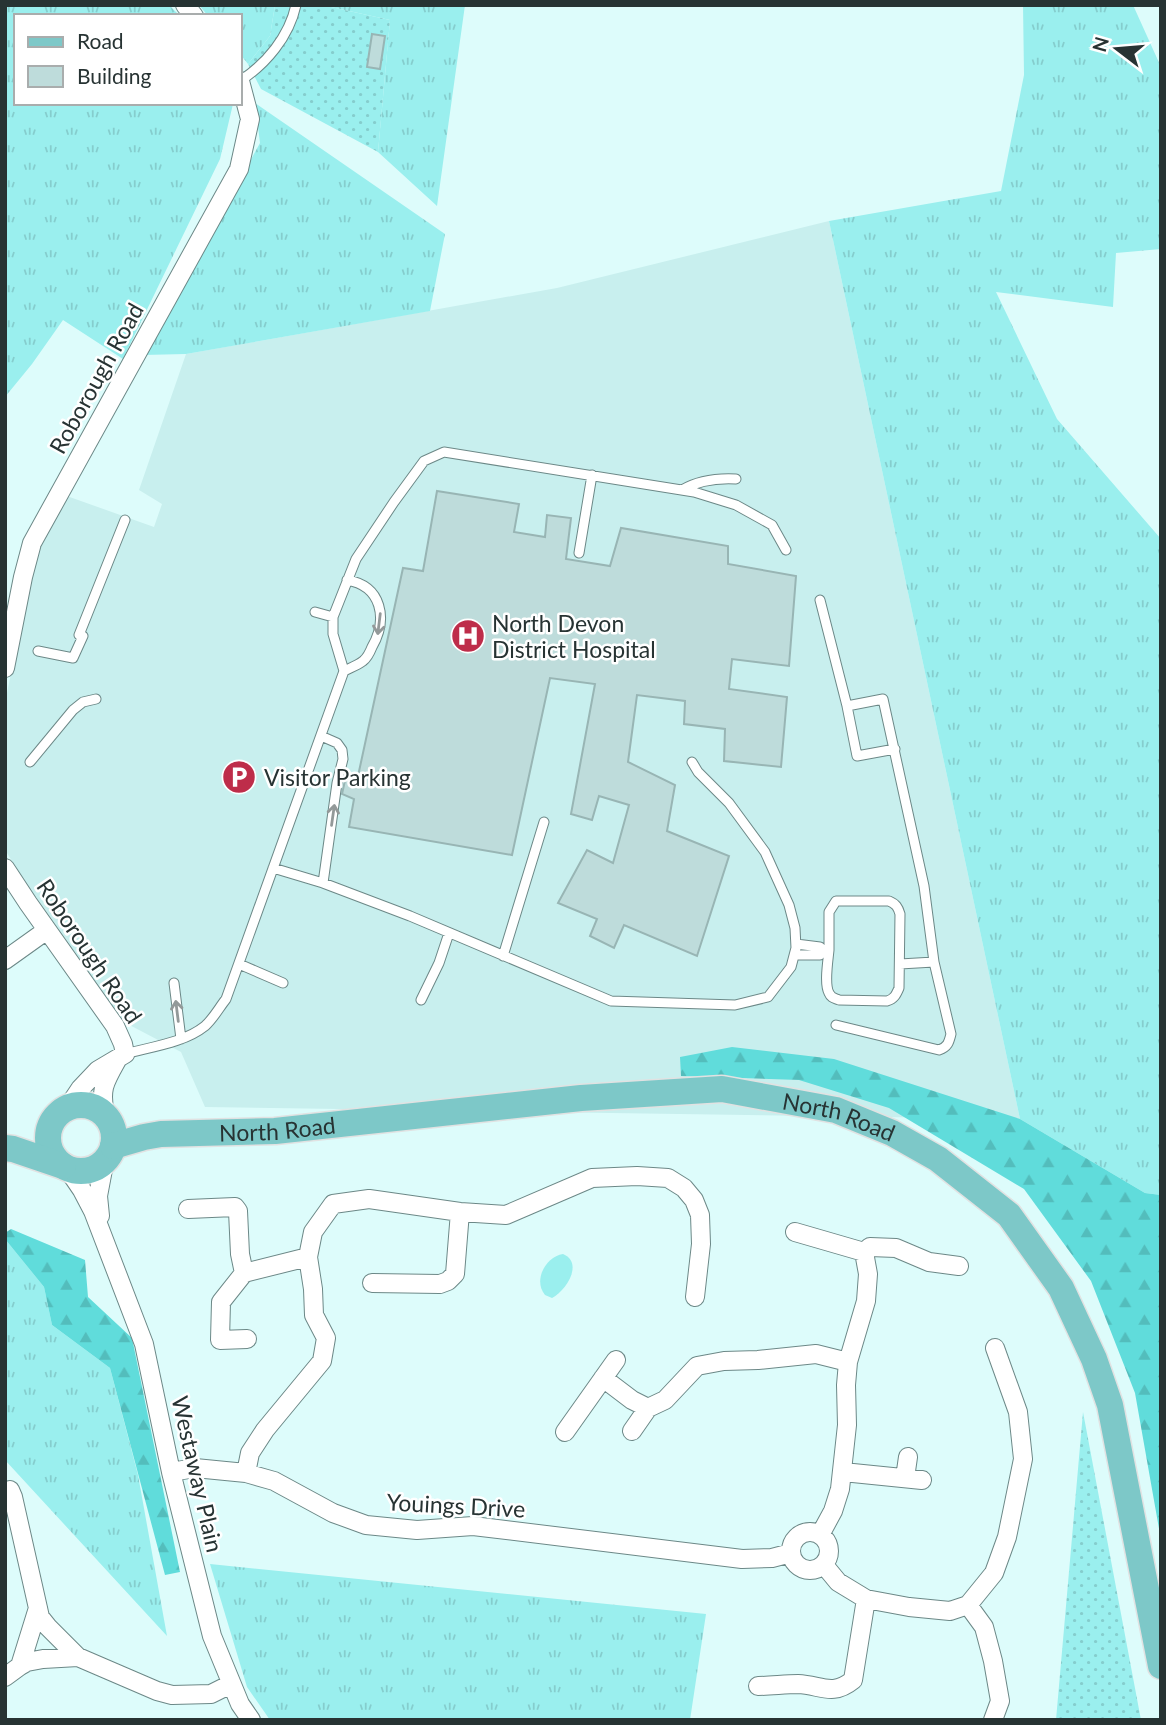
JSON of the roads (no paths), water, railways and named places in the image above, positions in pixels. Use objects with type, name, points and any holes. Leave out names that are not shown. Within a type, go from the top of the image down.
[{"type":"main road","name":"North Road","points":[[108,1135],[275,1131],[581,1098],[722,1089],[836,1110],[892,1133],[938,1159],[1009,1215],[1061,1288],[1094,1359],[1111,1405],[1161,1666]]},
{"type":"main road","points":[[5,1137],[25,1133],[74,1105],[94,1108],[108,1135],[94,1168],[81,1171],[5,1148]]},
{"type":"main road","points":[[60,1114],[49,1129],[48,1146],[57,1161],[65,1167]]},
{"type":"street","name":"Roborough Road","points":[[5,668],[32,543],[239,169],[250,120],[242,89]]},
{"type":"street","name":"Roborough Road","points":[[5,868],[115,1026],[123,1044],[121,1057],[104,1083],[102,1098],[108,1135]]},
{"type":"street","points":[[5,960],[47,930]]},
{"type":"street","name":"Roborough Road","points":[[60,1114],[98,1070],[121,1057]]},
{"type":"street","name":"Westaway Plain","points":[[103,1236],[97,1196],[108,1135]]},
{"type":"street","name":"Westaway Plain","points":[[65,1167],[82,1190],[103,1236],[144,1344],[171,1472],[212,1636],[240,1704],[251,1720]]},
{"type":"street","points":[[246,1473],[250,1453],[264,1430],[323,1361],[326,1338],[314,1315],[308,1257],[313,1232],[333,1204],[369,1199],[460,1212],[506,1215],[592,1178],[668,1178],[684,1188],[694,1200],[700,1215],[701,1244],[695,1297]]},
{"type":"street","points":[[188,1209],[235,1207],[239,1211],[240,1254],[244,1273]]},
{"type":"street","points":[[372,1283],[440,1284],[448,1281],[455,1274],[460,1212]]},
{"type":"street","points":[[795,1232],[864,1252]]},
{"type":"street","points":[[864,1252],[870,1247],[896,1248],[929,1262],[959,1266]]},
{"type":"street","points":[[820,1535],[833,1511],[843,1472],[848,1362],[866,1301],[868,1274],[864,1252]]},
{"type":"street","points":[[247,1339],[220,1340],[220,1302],[244,1273],[308,1257]]},
{"type":"street","points":[[824,1565],[838,1582],[866,1599],[950,1611],[968,1605],[994,1573],[1007,1537],[1023,1459],[1018,1412],[995,1348]]},
{"type":"street","points":[[632,1431],[648,1408],[665,1400],[697,1366],[724,1361],[816,1354],[848,1362]]},
{"type":"street","points":[[565,1432],[616,1360]]},
{"type":"street","points":[[603,1378],[632,1400],[648,1408]]},
{"type":"street","points":[[843,1472],[914,1479],[908,1457]]},
{"type":"street","name":"Youings Drive","points":[[171,1472],[195,1468],[246,1473],[274,1481],[333,1513],[366,1525],[417,1531],[473,1526],[742,1559],[772,1558],[791,1553]]},
{"type":"street","points":[[8,1489],[13,1497],[40,1616],[48,1628],[78,1657],[172,1695],[211,1694],[232,1684]]},
{"type":"street","points":[[811,1532],[820,1535],[827,1543],[827,1559],[824,1565],[810,1570],[803,1569],[794,1562],[791,1553],[791,1546],[800,1535],[811,1532]]},
{"type":"street","points":[[758,1686],[799,1684],[831,1690],[844,1687],[853,1680],[866,1599]]},
{"type":"street","points":[[968,1605],[984,1627],[993,1661],[1000,1701],[993,1720]]},
{"type":"street","points":[[20,1666],[38,1608]]},
{"type":"street","points":[[5,1677],[27,1662],[78,1657]]},
{"type":"lane","points":[[242,80],[255,72],[286,34],[296,5]]},
{"type":"lane","points":[[121,1057],[181,1039],[204,1027],[226,999],[344,671],[332,634],[333,617],[356,559],[424,461],[444,452],[682,490],[736,505],[772,525],[786,550]]},
{"type":"lane","points":[[579,553],[592,475]]},
{"type":"lane","points":[[682,490],[711,480],[736,479]]},
{"type":"lane","points":[[38,651],[74,658],[124,520]]},
{"type":"lane","points":[[344,671],[365,660],[376,640],[381,622],[380,604],[359,582],[347,580]]},
{"type":"lane","points":[[820,600],[857,756],[895,749]]},
{"type":"lane","points":[[315,612],[333,617]]},
{"type":"lane","points":[[30,762],[73,710],[83,702],[96,699]]},
{"type":"lane","points":[[836,1025],[939,1050],[949,1043],[951,1034],[934,962],[924,886],[883,699],[847,706]]},
{"type":"lane","points":[[321,736],[337,743],[342,750],[343,760],[337,783],[323,883]]},
{"type":"lane","points":[[273,868],[323,883],[611,1001],[735,1005],[768,997],[791,967],[794,955],[795,928],[789,905],[767,855],[729,803],[698,772],[692,762]]},
{"type":"lane","points":[[503,956],[544,822]]},
{"type":"lane","points":[[836,901],[889,901],[894,904],[900,914],[900,964],[899,988],[893,999],[839,1000],[832,997],[827,985],[826,950],[829,912],[836,901]]},
{"type":"lane","points":[[421,1000],[439,963],[449,933]]},
{"type":"lane","points":[[796,944],[826,950]]},
{"type":"lane","points":[[794,955],[820,955],[826,950]]},
{"type":"lane","points":[[900,964],[934,962]]},
{"type":"lane","points":[[239,964],[283,983]]},
{"type":"lane","points":[[174,982],[181,1039]]},
{"type":"place","name":"North Devon District Hospital","points":[[468,636]]},
{"type":"place","name":"Visitor Parking","points":[[239,777]]}]
